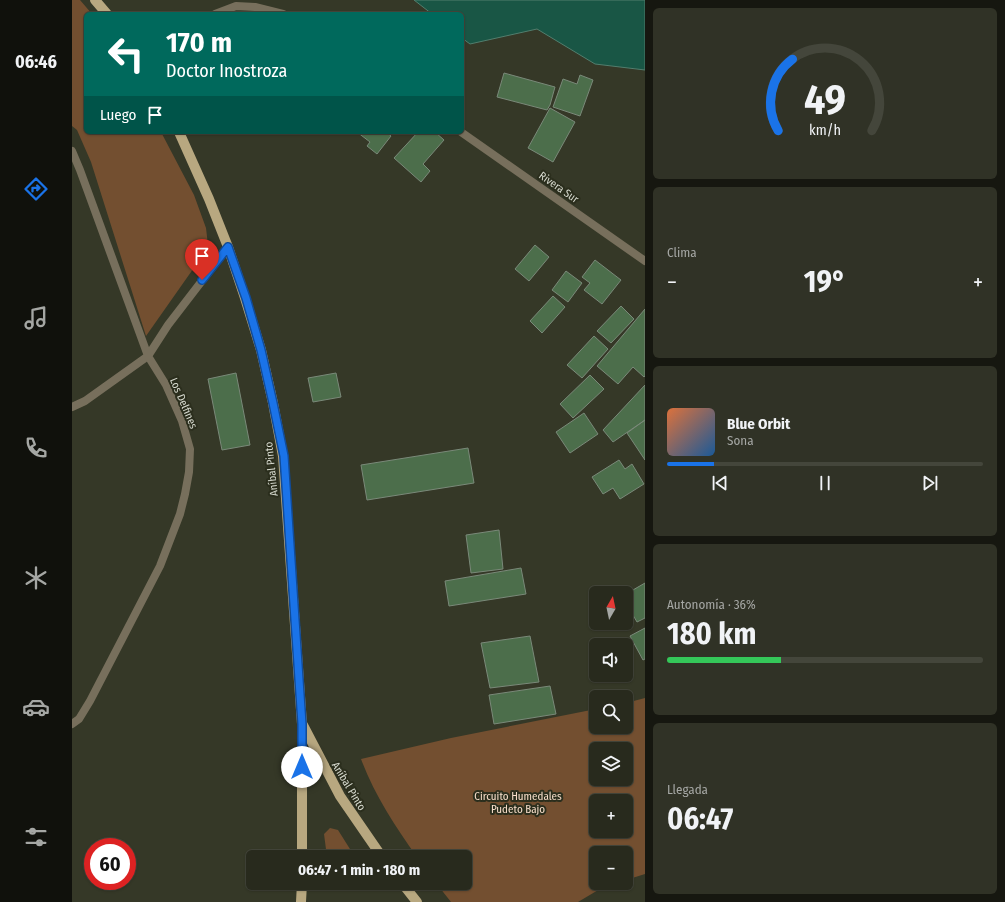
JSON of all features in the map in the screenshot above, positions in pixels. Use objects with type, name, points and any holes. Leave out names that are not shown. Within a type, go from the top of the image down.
[{"type":"main road","points":[[95,0],[105,12]]},
{"type":"main road","name":"Aníbal Pinto","points":[[180,134],[206,192],[246,298],[261,350],[284,456],[302,724],[302,850]]},
{"type":"main road","name":"Aníbal Pinto","points":[[302,724],[340,796],[377,850]]},
{"type":"main road","points":[[302,890],[302,902]]},
{"type":"main road","points":[[408,890],[417,902]]},
{"type":"street","points":[[220,12],[236,6],[255,7],[275,12]]},
{"type":"street","name":"Rivera Sur","points":[[464,134],[645,261]]},
{"type":"street","name":"Los Delfines","points":[[72,151],[148,356],[166,385],[182,421],[190,449],[189,472],[180,514],[160,566],[90,701],[79,719],[72,724]]},
{"type":"street","points":[[72,407],[85,401],[148,356],[168,325],[228,247]]},
{"type":"green space","points":[[72,0],[80,0],[90,12],[84,12],[84,134],[162,134],[194,195],[206,228],[208,245],[198,262],[146,336],[91,162],[77,130],[72,126]]},
{"type":"green space","name":"Circuito Humedales Pudeto Bajo","points":[[645,698],[645,874],[633,878],[633,846],[589,846],[589,890],[598,890],[578,902],[451,902],[442,890],[472,890],[472,850],[412,850],[386,810],[372,785],[361,759],[451,738],[589,710],[589,734],[633,734],[633,701]]},
{"type":"green space","points":[[330,828],[338,830],[351,850],[326,850],[324,834]]},
{"type":"shaded area","points":[[414,0],[645,0],[645,70],[595,64],[537,29],[470,44],[464,40],[464,12],[429,12]]},
{"type":"building","points":[[504,73],[555,87],[547,110],[497,97]]},
{"type":"building","points":[[580,75],[593,80],[580,116],[553,107],[563,79],[577,84]]},
{"type":"building","points":[[550,108],[575,122],[553,162],[528,148]]},
{"type":"building","points":[[360,134],[388,134],[391,136],[377,154],[367,146],[370,142]]},
{"type":"building","points":[[416,134],[437,134],[444,140],[423,164],[430,171],[421,182],[394,158]]},
{"type":"building","points":[[535,245],[549,257],[529,281],[515,269]]},
{"type":"building","points":[[595,260],[621,280],[602,304],[584,290],[590,283],[582,277]]},
{"type":"building","points":[[566,271],[582,283],[568,302],[552,290]]},
{"type":"building","points":[[553,296],[565,307],[542,333],[530,321]]},
{"type":"building","points":[[621,306],[634,319],[611,343],[597,331]]},
{"type":"building","points":[[645,309],[645,376],[644,377],[633,367],[618,384],[597,366]]},
{"type":"building","points":[[594,336],[608,349],[582,378],[567,365]]},
{"type":"building","points":[[236,373],[250,445],[222,450],[208,379]]},
{"type":"building","points":[[336,373],[341,397],[313,402],[308,378]]},
{"type":"building","points":[[590,375],[604,389],[573,418],[560,404]]},
{"type":"building","points":[[645,385],[645,420],[613,442],[603,430]]},
{"type":"building","points":[[584,413],[598,434],[570,453],[556,432]]},
{"type":"building","points":[[645,420],[645,460],[627,433]]},
{"type":"building","points":[[468,448],[474,483],[367,500],[361,465]]},
{"type":"building","points":[[619,460],[625,469],[632,464],[644,484],[620,499],[613,488],[603,494],[592,477]]},
{"type":"building","points":[[499,530],[503,569],[471,573],[466,535]]},
{"type":"building","points":[[521,568],[526,594],[449,606],[445,581]]},
{"type":"building","points":[[645,583],[645,618],[637,622],[633,615],[633,590]]},
{"type":"building","points":[[645,628],[645,659],[643,660],[633,642],[633,638],[630,636]]},
{"type":"building","points":[[530,636],[539,682],[490,688],[481,643]]},
{"type":"building","points":[[550,686],[556,714],[494,724],[489,695]]},
{"type":"route","points":[[202,280],[228,247],[246,298],[261,350],[284,456],[302,724],[302,767]]}]
